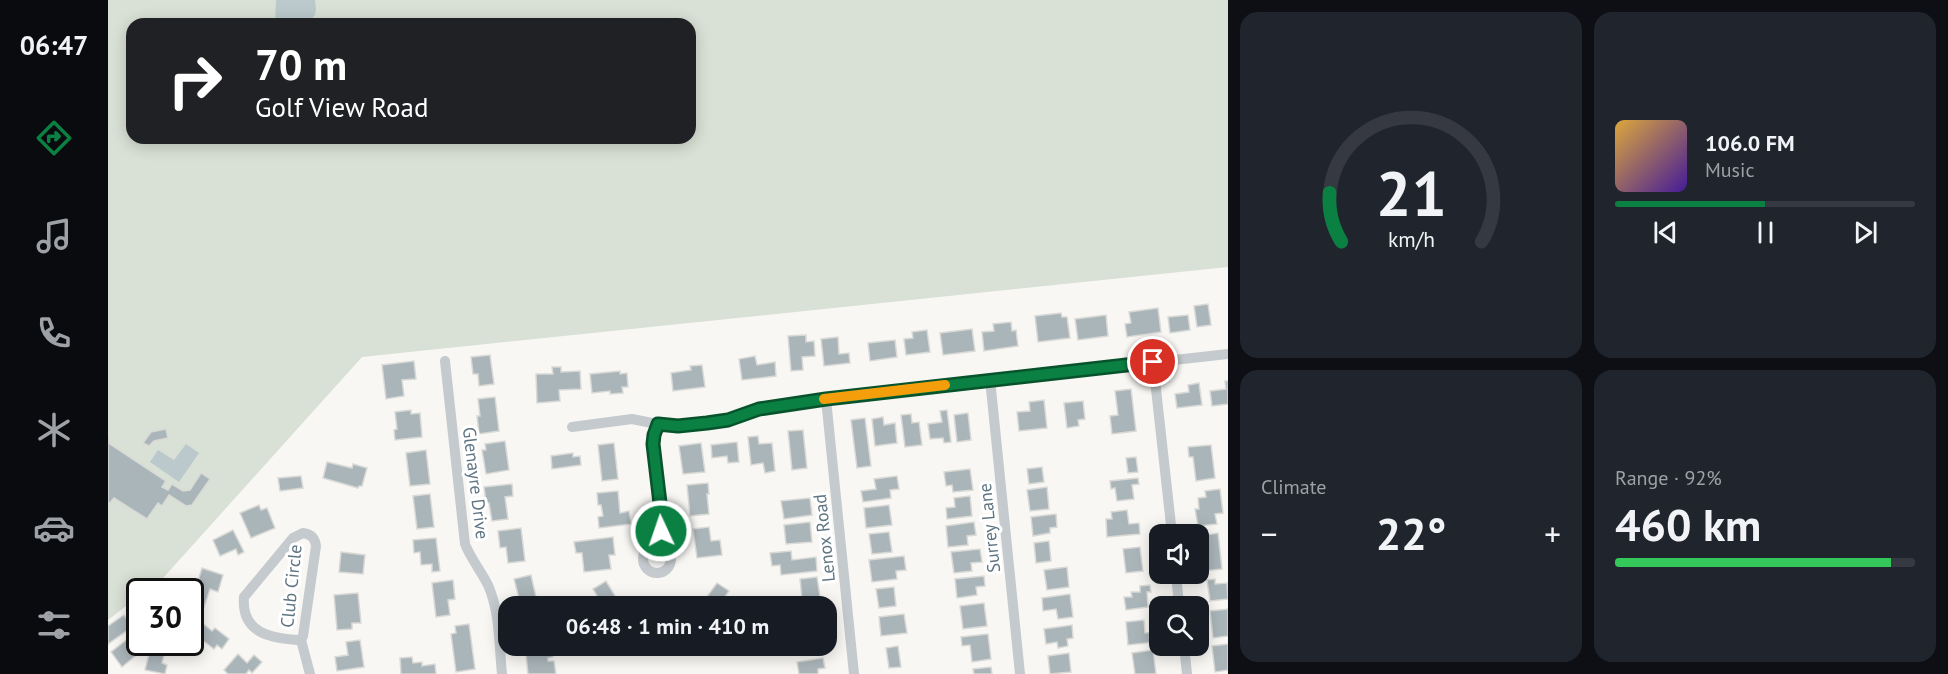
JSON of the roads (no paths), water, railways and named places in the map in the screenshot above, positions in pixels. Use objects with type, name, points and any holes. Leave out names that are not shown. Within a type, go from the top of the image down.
[{"type":"street","points":[[572,427],[632,419],[678,426],[707,423],[728,420],[759,409],[826,399],[1228,354]]},
{"type":"street","name":"Glenayre Drive","points":[[445,362],[465,544],[470,557],[487,583],[492,597],[502,674]]},
{"type":"street","points":[[1153,362],[1171,524]]},
{"type":"street","name":"Surrey Lane","points":[[990,379],[1020,674]]},
{"type":"street","name":"Lenox Road","points":[[826,399],[854,674]]},
{"type":"street","points":[[658,424],[653,444],[662,520],[659,545]]},
{"type":"street","name":"Club Circle","points":[[300,640],[269,637],[260,632],[248,618],[243,597],[293,538],[303,533],[312,536],[316,541],[303,636],[300,640],[310,674]]},
{"type":"street","points":[[1185,656],[1187,674]]}]
